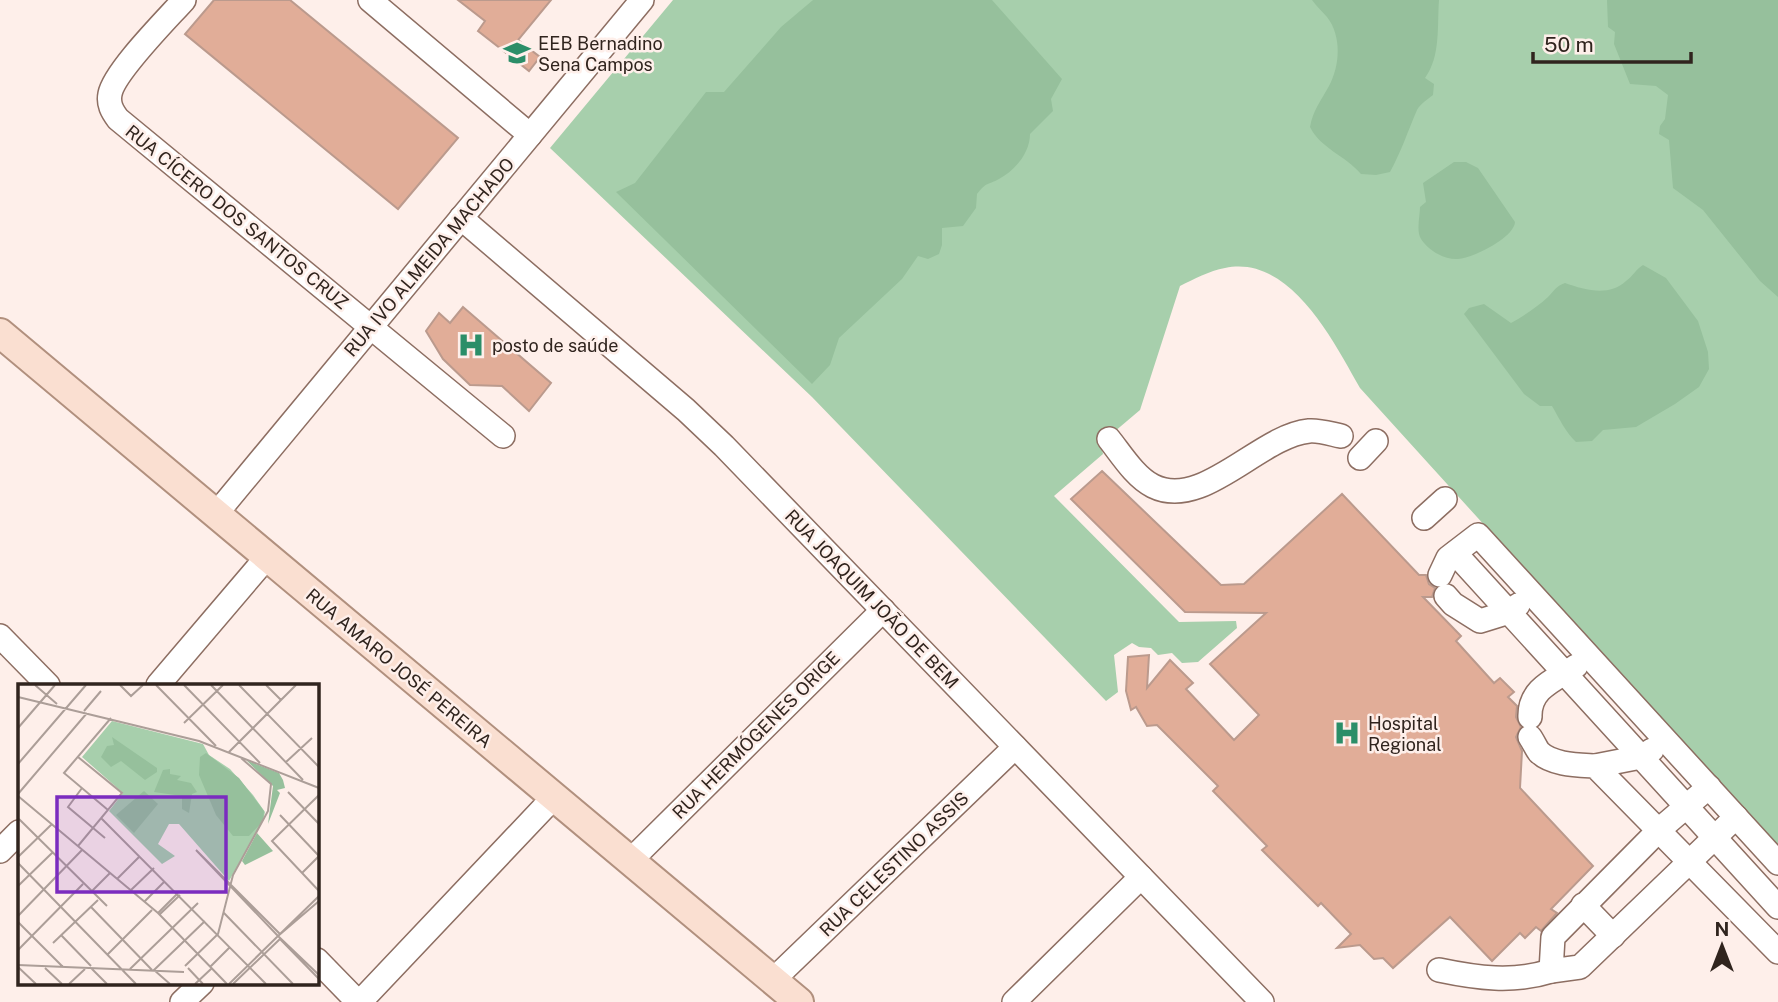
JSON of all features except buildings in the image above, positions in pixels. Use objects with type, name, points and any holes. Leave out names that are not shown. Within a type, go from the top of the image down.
[{"type":"main road","name":"RUA AMARO JOSÉ PEREIRA","points":[[0,333],[799,1002]]},
{"type":"street","name":"RUA CÍCERO DOS SANTOS CRUZ","points":[[184,0],[115,80],[109,99],[112,111],[118,119],[503,436]]},
{"type":"street","points":[[370,0],[530,135]]},
{"type":"street","name":"RUA IVO ALMEIDA MACHADO","points":[[216,514],[642,0]]},
{"type":"street","name":"RUA JOAQUIM JOÃO DE BEM","points":[[461,218],[724,446],[1262,1002]]},
{"type":"street","points":[[1109,439],[1134,470],[1153,486],[1178,492],[1204,484],[1290,436],[1310,430],[1341,436]]},
{"type":"street","points":[[1360,458],[1376,441]]},
{"type":"street","points":[[1424,518],[1445,499]]},
{"type":"street","points":[[1531,593],[1509,612],[1480,621],[1453,604],[1443,586],[1448,558],[1478,535],[1778,863]]},
{"type":"street","points":[[1455,553],[1778,907]]},
{"type":"street","points":[[159,684],[267,557]]},
{"type":"street","name":"RUA HERMÓGENES ORIGE","points":[[630,861],[883,610]]},
{"type":"street","points":[[0,636],[47,684]]},
{"type":"street","points":[[1590,657],[1536,693],[1530,704],[1530,727],[1540,752],[1571,764],[1595,766],[1641,757],[1666,740]]},
{"type":"street","name":"RUA CELESTINO ASSIS","points":[[773,980],[1015,747]]},
{"type":"street","points":[[1595,766],[1660,829],[1778,952]]},
{"type":"street","points":[[1551,971],[1553,937],[1660,829],[1709,787]]},
{"type":"street","points":[[318,961],[359,1002],[554,797]]},
{"type":"street","points":[[1439,970],[1502,979],[1532,977],[1580,967],[1736,817]]},
{"type":"street","points":[[0,851],[18,833]]},
{"type":"street","points":[[1014,1002],[1142,877]]},
{"type":"street","points":[[1583,905],[1614,936]]},
{"type":"street","points":[[182,1002],[201,984]]},
{"type":"green space","points":[[673,0],[1778,0],[1778,849],[1360,388],[1323,326],[1307,306],[1270,274],[1248,267],[1219,269],[1180,286],[1140,410],[1101,443],[1103,454],[1054,496],[1179,622],[1236,621],[1237,628],[1198,662],[1182,663],[1172,653],[1158,655],[1151,648],[1132,643],[1114,655],[1118,692],[1106,701],[812,397],[550,148]]},
{"type":"green space","points":[[813,0],[992,0],[1062,79],[1051,99],[1053,111],[1030,134],[1025,154],[1016,166],[980,190],[976,208],[963,226],[942,228],[939,254],[928,259],[918,256],[902,279],[839,338],[830,365],[812,384],[616,192],[635,183],[706,92],[724,92],[781,27]]},
{"type":"green space","points":[[1312,0],[1439,0],[1436,51],[1425,78],[1434,84],[1433,95],[1417,110],[1390,172],[1361,174],[1320,141],[1310,127],[1315,111],[1333,78],[1338,51],[1332,25]]},
{"type":"green space","points":[[1607,0],[1778,0],[1778,297],[1760,281],[1703,210],[1673,188],[1669,140],[1659,134],[1665,119],[1668,95],[1656,86],[1630,84],[1614,44],[1615,32],[1608,27]]},
{"type":"green space","points":[[1454,162],[1466,162],[1478,168],[1515,222],[1508,234],[1500,240],[1482,251],[1458,259],[1433,251],[1421,239],[1418,228],[1420,207],[1426,202],[1423,183]]},
{"type":"green space","points":[[1643,265],[1666,278],[1698,321],[1708,352],[1709,369],[1699,387],[1636,427],[1603,430],[1592,441],[1576,442],[1552,406],[1540,406],[1524,394],[1464,314],[1469,308],[1484,304],[1511,323],[1535,308],[1562,284],[1605,291],[1619,286]]},
{"type":"place","name":"EEB Bernadino Sena Campos","points":[[517,53]]},
{"type":"place","name":"posto de saúde","points":[[471,345]]},
{"type":"place","name":"Hospital Regional","points":[[1347,733]]}]
